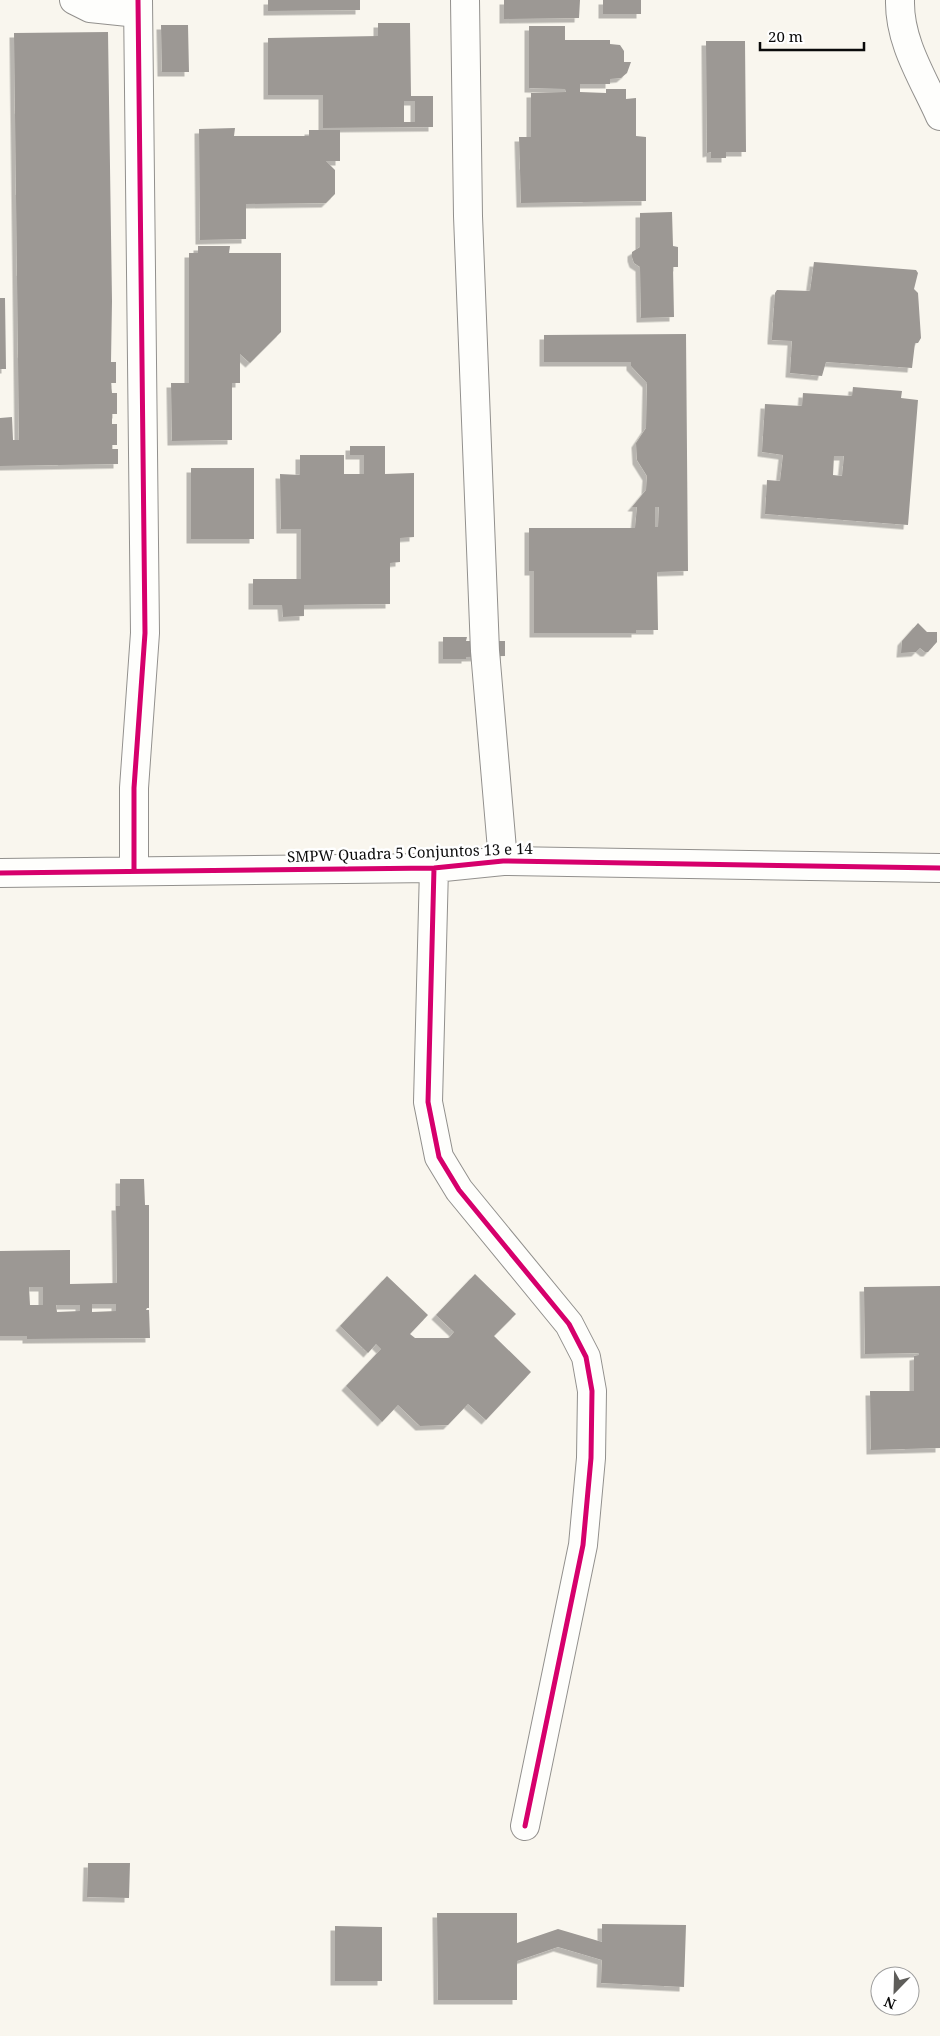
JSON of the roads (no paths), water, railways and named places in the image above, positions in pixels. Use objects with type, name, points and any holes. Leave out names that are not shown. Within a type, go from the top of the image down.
[{"type":"street","points":[[74,0],[90,8],[138,6],[145,632],[134,788],[134,872]]},
{"type":"street","points":[[465,0],[468,216],[485,651],[503,861]]},
{"type":"street","points":[[900,0],[900,16],[909,52],[940,116]]},
{"type":"street","name":"SMPW Quadra 5 Conjuntos 13 e 14","points":[[0,873],[434,868],[503,861],[940,868]]},
{"type":"street","points":[[434,868],[428,1102],[439,1157],[459,1190],[568,1324],[586,1357],[592,1391],[591,1458],[583,1545],[525,1826]]}]
